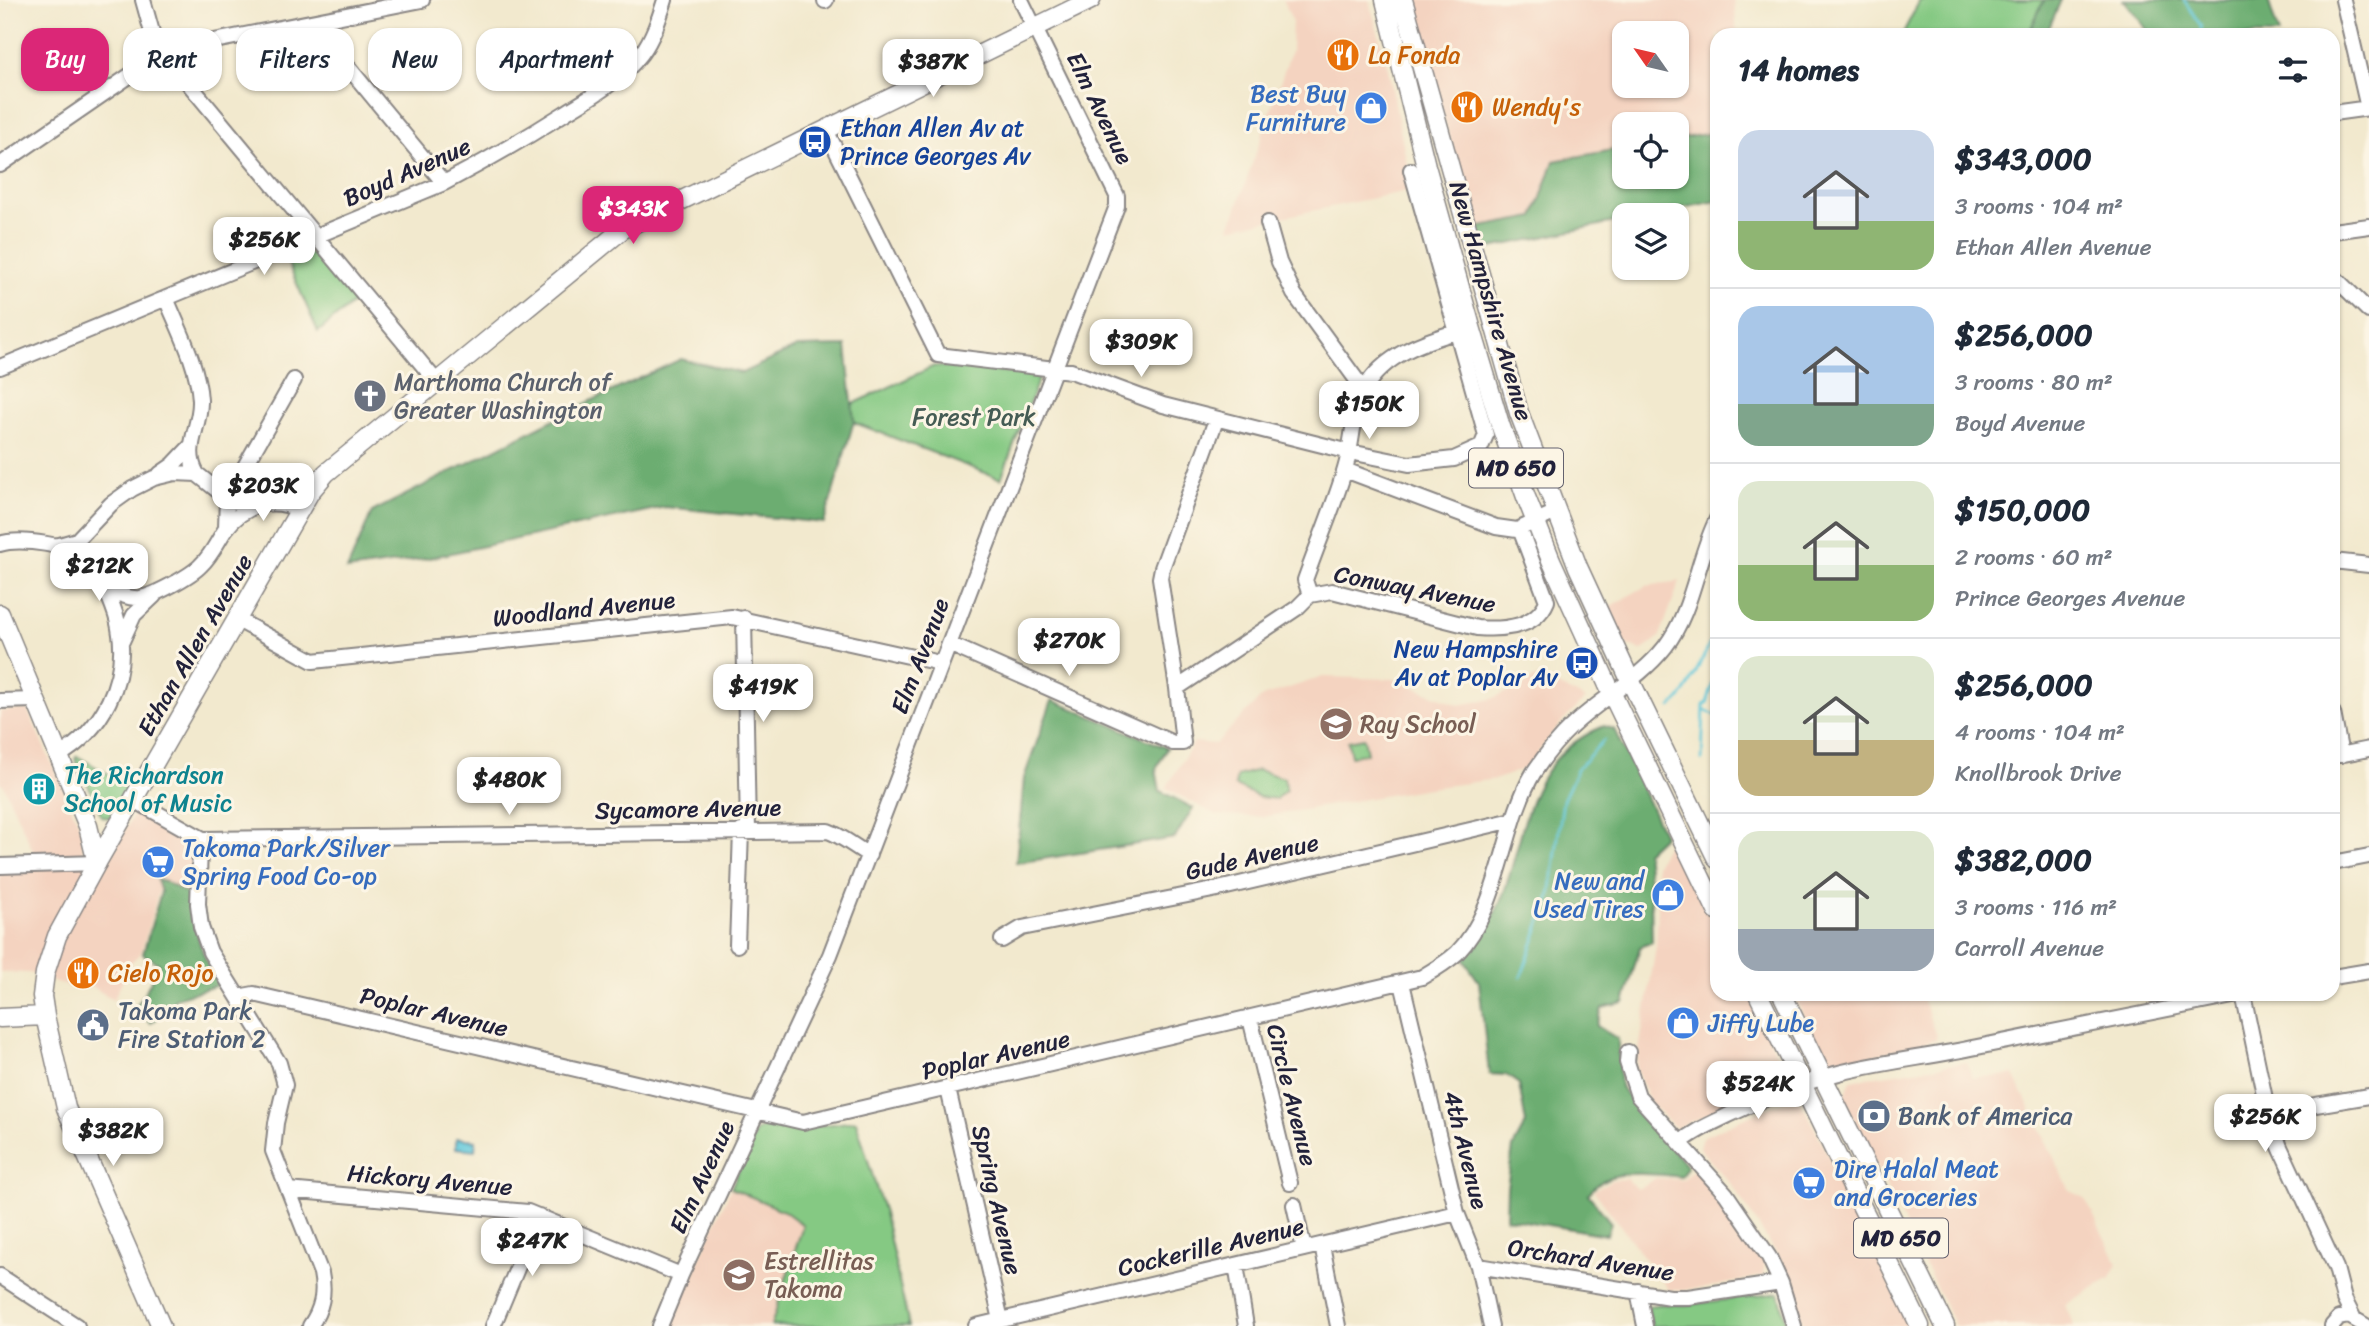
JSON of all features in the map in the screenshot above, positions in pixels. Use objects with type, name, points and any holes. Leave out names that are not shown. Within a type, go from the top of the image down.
[{"type":"main road","name":"Ethan Allen Avenue","points":[[161,1326],[66,1108],[45,1016],[42,996],[45,973],[57,936],[97,863],[310,492],[326,473],[623,229],[1091,0]]},
{"type":"main road","name":"New Hampshire Avenue","points":[[1385,0],[1404,67],[1464,329],[1500,424],[1528,525],[1710,897]]},
{"type":"main road","name":"New Hampshire Avenue","points":[[1403,0],[1519,413],[1556,512],[1631,682],[1710,845]]},
{"type":"main road","points":[[0,614],[88,826],[97,863]]},
{"type":"main road","name":"MD 650","points":[[1761,1001],[1920,1326]]},
{"type":"main road","name":"MD 650","points":[[1785,1001],[1945,1326]]},
{"type":"main road","points":[[0,1018],[45,1016]]},
{"type":"street","points":[[143,0],[151,28]]},
{"type":"street","points":[[222,40],[422,0]]},
{"type":"street","name":"Boyd Avenue","points":[[0,367],[444,183],[505,151],[615,80],[642,53],[654,31],[665,0]]},
{"type":"street","name":"Elm Avenue","points":[[660,1326],[681,1275],[830,955],[1117,206],[1117,196],[1021,0]]},
{"type":"street","points":[[2340,112],[2368,108],[2343,0]]},
{"type":"street","points":[[311,22],[444,183]]},
{"type":"street","points":[[0,165],[123,80]]},
{"type":"street","points":[[194,91],[436,381]]},
{"type":"street","points":[[826,130],[938,355],[1071,371],[1163,405],[1350,452],[1409,464],[1454,458],[1481,447],[1486,435],[1464,329],[1417,344],[1400,354],[1381,369],[1364,390],[1353,429],[1350,452],[1345,470],[1305,580],[1310,595]]},
{"type":"street","name":"New Hampshire Avenue","points":[[1411,170],[1464,329]]},
{"type":"street","points":[[1268,223],[1279,262],[1294,294],[1364,390]]},
{"type":"street","points":[[2340,230],[2369,226]]},
{"type":"street","points":[[2340,283],[2369,311]]},
{"type":"street","points":[[166,298],[192,362],[200,402],[190,447],[192,466],[197,474],[224,496],[250,508]]},
{"type":"street","points":[[226,528],[224,496],[294,380]]},
{"type":"street","points":[[949,644],[1173,743],[1183,743],[1160,578],[1161,568],[1216,419]]},
{"type":"street","points":[[56,546],[77,540],[111,504],[132,489],[155,478],[173,465],[190,447]]},
{"type":"street","points":[[1345,470],[1496,527],[1528,525],[1556,512]]},
{"type":"street","points":[[155,478],[175,473],[197,474]]},
{"type":"street","points":[[105,587],[124,596],[140,598],[157,592],[200,568],[215,549],[226,528],[250,508],[271,502],[286,503],[300,510]]},
{"type":"street","points":[[58,756],[78,744],[92,730],[118,677],[121,645],[119,626],[105,587],[85,558],[84,543],[93,525]]},
{"type":"street","name":"Conway Avenue","points":[[1177,688],[1297,608],[1310,595],[1332,592],[1477,628],[1499,629],[1518,625],[1537,616],[1547,601],[1528,525]]},
{"type":"street","name":"Poplar Avenue","points":[[238,997],[254,993],[803,1122],[1422,978],[1440,967],[1469,937],[1491,893],[1513,820],[1536,769],[1572,726],[1631,682],[1665,648],[1690,601],[1710,534]]},
{"type":"street","points":[[0,544],[35,541],[85,558]]},
{"type":"street","points":[[2340,562],[2369,565]]},
{"type":"street","points":[[121,645],[134,614],[157,592]]},
{"type":"street","name":"Woodland Avenue","points":[[238,621],[313,661],[733,617],[940,663]]},
{"type":"street","points":[[737,945],[744,831],[744,618]]},
{"type":"street","points":[[0,701],[35,700]]},
{"type":"street","points":[[2340,754],[2369,749]]},
{"type":"street","points":[[134,800],[203,839],[200,849],[198,904],[201,928],[210,952],[284,1075],[285,1085],[273,1151],[321,1273],[324,1287],[320,1313],[310,1326]]},
{"type":"street","name":"Gude Avenue","points":[[1002,940],[1022,928],[1218,889],[1513,820]]},
{"type":"street","name":"Sycamore Avenue","points":[[203,839],[828,831],[838,834],[849,844],[869,855]]},
{"type":"street","points":[[2340,862],[2369,856]]},
{"type":"street","points":[[0,866],[97,863]]},
{"type":"street","points":[[2340,976],[2369,971]]},
{"type":"street","name":"4th Avenue","points":[[1402,984],[1457,1213],[1478,1266],[1491,1326]]},
{"type":"street","points":[[1680,1143],[1733,1113],[1823,1078],[2208,1001]]},
{"type":"street","points":[[2244,1001],[2268,1112],[2280,1147],[2336,1268],[2349,1323]]},
{"type":"street","name":"Circle Avenue","points":[[1250,1018],[1290,1183]]},
{"type":"street","points":[[1628,1052],[1627,1062],[1638,1096],[1726,1194],[1769,1257],[1781,1283],[1794,1326]]},
{"type":"street","name":"Spring Avenue","points":[[948,1089],[1001,1320]]},
{"type":"street","points":[[2268,1112],[2369,1096]]},
{"type":"street","name":"Hickory Avenue","points":[[288,1190],[528,1212],[681,1275]]},
{"type":"street","name":"Circle Avenue","points":[[1294,1205],[1304,1249]]},
{"type":"street","name":"Cockerille Avenue","points":[[976,1326],[1001,1320],[1037,1319],[1236,1265],[1457,1213]]},
{"type":"street","points":[[493,1326],[539,1216]]},
{"type":"street","points":[[1322,1245],[1338,1326]]},
{"type":"street","points":[[1236,1265],[1246,1326]]},
{"type":"street","name":"Orchard Avenue","points":[[1478,1266],[1688,1297],[1781,1283]]},
{"type":"street","points":[[0,1276],[77,1326]]},
{"type":"street","points":[[1638,1291],[1645,1326]]},
{"type":"shaded area","points":[[1283,0],[1369,0],[1388,68],[1412,190],[1230,228],[1291,51],[1292,20]]},
{"type":"shaded area","points":[[1411,0],[1734,0],[1736,28],[1710,28],[1710,133],[1689,137],[1689,112],[1612,112],[1612,150],[1554,161],[1534,217],[1475,228]]},
{"type":"shaded area","points":[[1680,581],[1659,638],[1641,651],[1623,643],[1604,610],[1646,586]]},
{"type":"shaded area","points":[[1322,677],[1394,679],[1459,705],[1492,699],[1538,677],[1586,699],[1559,725],[1526,768],[1497,779],[1422,789],[1262,817],[1216,815],[1166,788],[1194,742],[1215,744],[1262,697]]},
{"type":"shaded area","points":[[27,709],[81,829],[83,853],[106,865],[134,814],[140,812],[193,843],[190,895],[165,883],[159,889],[141,953],[132,961],[113,1000],[92,986],[73,988],[30,973],[0,972],[0,871],[31,869],[33,851],[3,784],[0,784],[0,711]]},
{"type":"shaded area","points":[[1673,838],[1710,912],[1710,1001],[1752,1001],[1785,1073],[1779,1083],[1676,1128],[1650,1103],[1636,1069],[1656,947],[1656,865]]},
{"type":"shaded area","points":[[1796,1001],[1923,1001],[1937,1039],[1834,1063],[1823,1056]]},
{"type":"shaded area","points":[[1967,1062],[1972,1078],[2014,1075],[2070,1191],[2085,1198],[2117,1263],[2110,1278],[2065,1305],[2074,1326],[1955,1326],[1844,1098],[1851,1080]]},
{"type":"shaded area","points":[[1798,1099],[1809,1116],[1911,1326],[1803,1326],[1781,1260],[1731,1184],[1699,1148],[1702,1137],[1775,1105]]},
{"type":"shaded area","points":[[1694,1169],[1734,1215],[1765,1261],[1763,1276],[1706,1288],[1669,1290],[1594,1191],[1611,1180],[1626,1179],[1638,1189],[1656,1178],[1683,1180]]},
{"type":"shaded area","name":"Estrellitas Takoma","points":[[731,1188],[784,1211],[803,1225],[771,1326],[669,1326]]},
{"type":"green space","points":[[1920,0],[2044,0],[2031,28],[1906,28]]},
{"type":"green space","points":[[2044,0],[2061,0],[2049,28],[2031,28]]},
{"type":"green space","points":[[2122,0],[2268,0],[2277,28],[2146,28]]},
{"type":"green space","points":[[1710,133],[1710,202],[1689,207],[1689,203],[1612,203],[1612,223],[1481,250],[1475,228],[1534,217],[1554,161],[1612,150],[1612,189],[1689,189],[1689,137]]},
{"type":"green space","points":[[306,253],[314,256],[332,272],[354,302],[318,332],[287,261]]},
{"type":"green space","points":[[846,346],[854,421],[824,523],[665,507],[424,559],[347,570],[372,512],[578,407],[681,359],[742,373],[797,347]]},
{"type":"green space","name":"Forest Park","points":[[934,366],[1040,375],[1001,479],[850,421],[851,405]]},
{"type":"green space","points":[[1052,700],[1167,748],[1156,769],[1160,791],[1193,808],[1175,838],[1016,863],[1024,778]]},
{"type":"green space","points":[[1604,726],[1614,729],[1664,835],[1646,852],[1652,942],[1640,947],[1624,1003],[1602,1008],[1597,1026],[1618,1039],[1620,1087],[1687,1167],[1681,1177],[1632,1174],[1613,1176],[1599,1184],[1588,1194],[1611,1223],[1607,1235],[1506,1218],[1513,1147],[1526,1123],[1519,1084],[1506,1075],[1489,1074],[1479,982],[1464,960],[1503,895],[1525,820],[1543,776],[1558,757],[1578,740]]},
{"type":"green space","points":[[1364,738],[1367,753],[1351,756],[1348,741]]},
{"type":"green space","points":[[77,756],[129,786],[109,818],[101,816],[75,759]]},
{"type":"green space","points":[[1258,770],[1284,778],[1286,790],[1276,799],[1259,797],[1235,786],[1237,776]]},
{"type":"green space","points":[[157,880],[191,896],[199,942],[219,985],[176,998],[163,1014],[151,1023],[133,1011],[159,964],[143,954],[161,892]]},
{"type":"green space","points":[[856,1121],[884,1213],[909,1326],[771,1326],[803,1225],[784,1211],[731,1188],[756,1131],[767,1126],[793,1129]]},
{"type":"green space","points":[[1779,1293],[1787,1326],[1651,1326],[1648,1306],[1685,1305]]},
{"type":"water","points":[[456,1138],[476,1140],[475,1150],[456,1148]]},
{"type":"waterway","points":[[2184,0],[2201,28]]},
{"type":"waterway","points":[[1671,707],[1691,683],[1710,645]]},
{"type":"waterway","points":[[1702,760],[1704,705],[1710,693]]},
{"type":"waterway","points":[[1704,709],[1710,712]]},
{"type":"waterway","points":[[1521,977],[1550,896],[1563,800],[1578,768],[1604,740]]},
{"type":"place","name":"La Fonda","points":[[1343,55]]},
{"type":"place","name":"Wendy's","points":[[1467,107]]},
{"type":"place","name":"Best Buy Furniture","points":[[1371,108]]},
{"type":"place","name":"Ethan Allen Av at Prince Georges Av","points":[[815,142]]},
{"type":"place","name":"Marthoma Church of Greater Washington","points":[[370,396]]},
{"type":"place","name":"New Hampshire Av at Poplar Av","points":[[1582,663]]},
{"type":"place","name":"Ray School","points":[[1336,724]]},
{"type":"place","name":"The Richardson School of Music","points":[[39,789]]},
{"type":"place","name":"Takoma Park/Silver Spring Food Co-op","points":[[158,862]]},
{"type":"place","name":"New and Used Tires","points":[[1668,895]]},
{"type":"place","name":"Cielo Rojo","points":[[83,973]]},
{"type":"place","name":"Jiffy Lube","points":[[1683,1023]]},
{"type":"place","name":"Takoma Park Fire Station 2","points":[[93,1025]]},
{"type":"place","name":"Bank of America","points":[[1874,1116]]},
{"type":"place","name":"Dire Halal Meat and Groceries","points":[[1809,1183]]},
{"type":"place","name":"Estrellitas Takoma","points":[[739,1275]]}]
